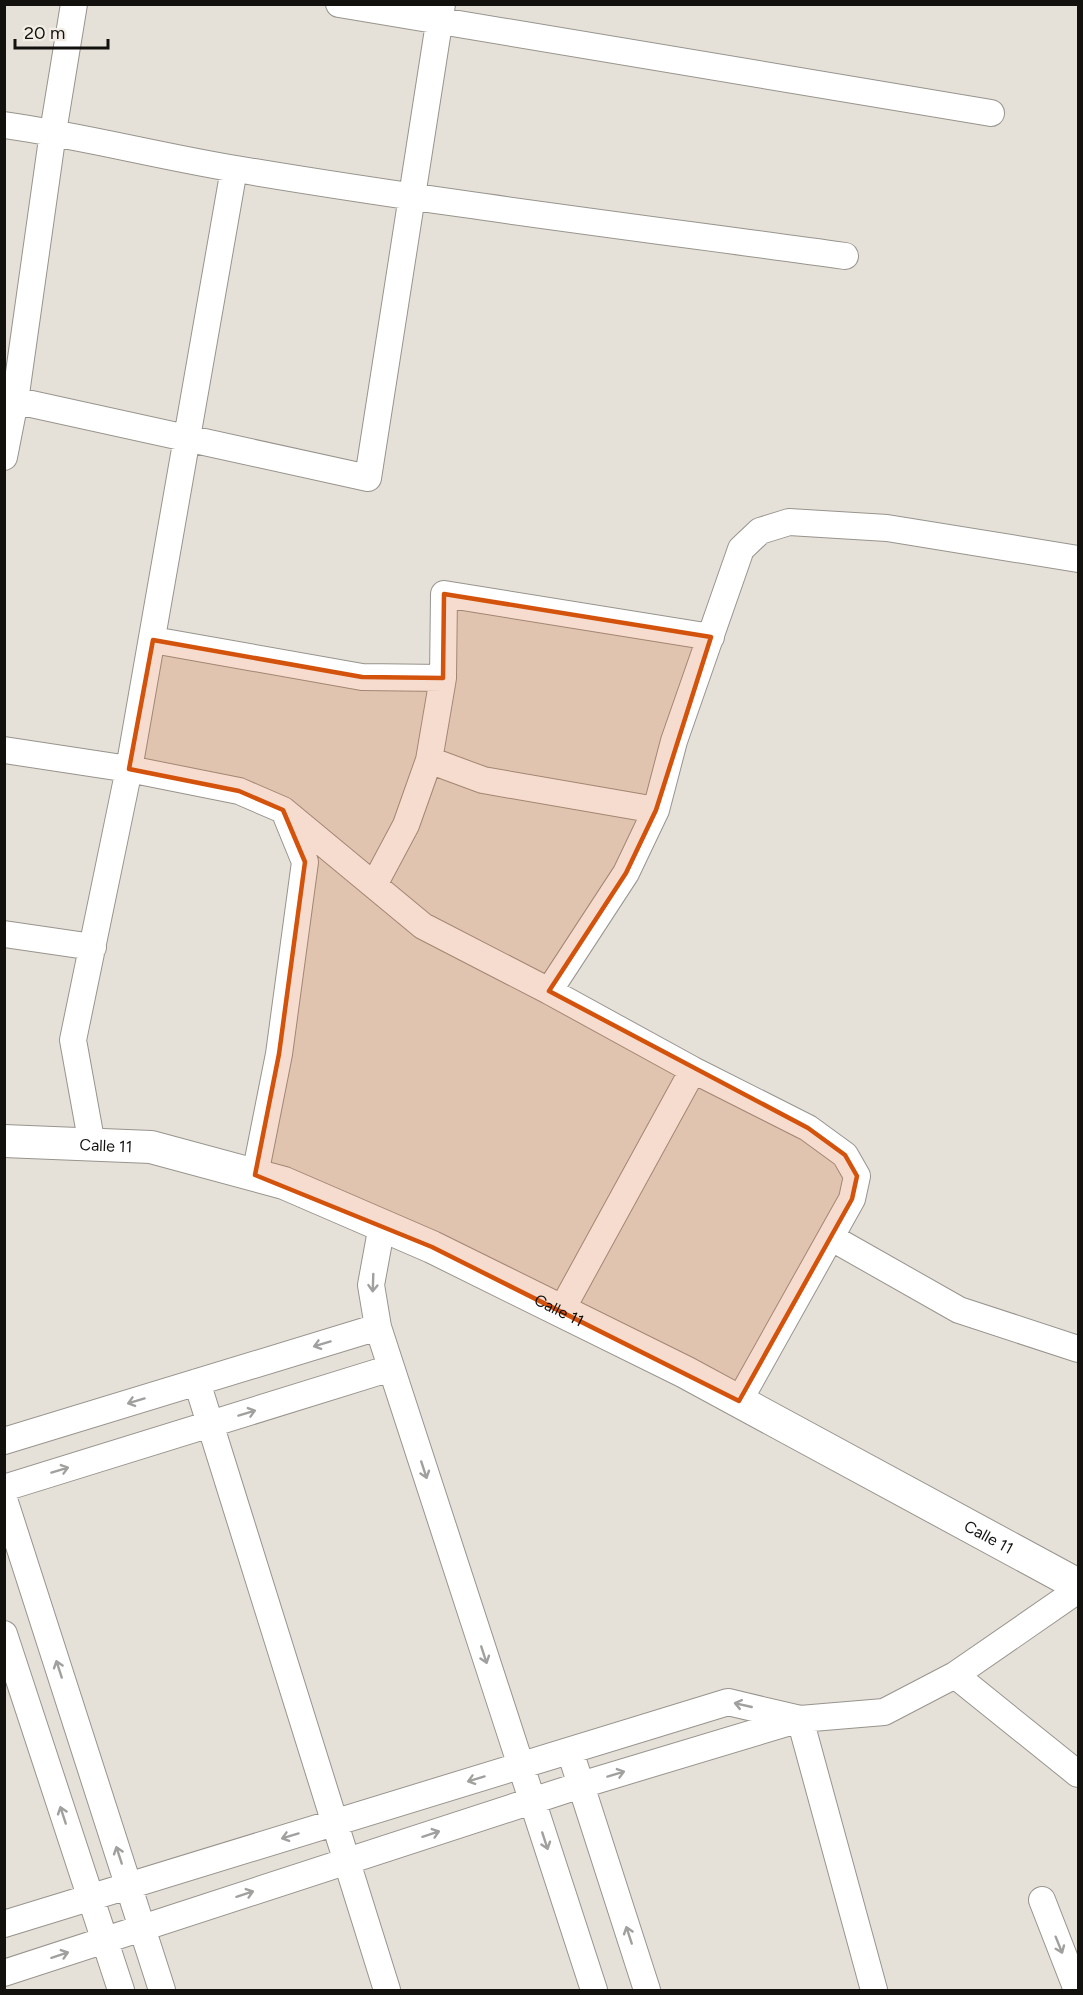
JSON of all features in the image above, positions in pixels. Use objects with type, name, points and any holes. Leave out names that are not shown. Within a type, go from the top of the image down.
[{"type":"street","points":[[4,457],[10,400],[74,4]]},
{"type":"street","points":[[339,4],[441,12],[991,113]]},
{"type":"street","points":[[10,400],[368,478],[441,12]]},
{"type":"street","points":[[4,125],[53,132],[234,169],[845,256]]},
{"type":"street","points":[[92,1144],[74,1040],[153,640],[234,169]]},
{"type":"street","points":[[549,991],[626,873],[656,810],[674,741],[741,549],[760,531],[789,522],[887,528],[1078,559]]},
{"type":"street","points":[[374,885],[405,825],[429,760],[443,678],[444,594],[711,637]]},
{"type":"street","points":[[153,640],[362,677],[443,678]]},
{"type":"street","points":[[4,750],[129,769],[239,791],[284,810],[423,926],[549,991],[693,1070],[808,1128],[845,1155],[857,1176],[852,1199],[740,1401]]},
{"type":"street","points":[[429,760],[483,780],[656,810]]},
{"type":"street","points":[[255,1175],[279,1054],[305,862],[284,810]]},
{"type":"street","points":[[4,934],[93,947]]},
{"type":"street","points":[[561,1311],[693,1070]]},
{"type":"street","name":"Calle 11","points":[[4,1141],[151,1147],[284,1183],[432,1247],[740,1401],[1078,1585]]},
{"type":"street","points":[[382,1225],[371,1285],[378,1327],[594,1990]]},
{"type":"street","points":[[832,1238],[959,1310],[1078,1349]]},
{"type":"street","points":[[4,1441],[378,1327]]},
{"type":"street","points":[[4,1488],[391,1368]]},
{"type":"street","points":[[197,1382],[387,1990]]},
{"type":"street","points":[[4,1499],[162,1990]]},
{"type":"street","points":[[4,1974],[581,1785],[800,1719],[884,1712],[955,1675],[1078,1590]]},
{"type":"street","points":[[4,1634],[121,1990]]},
{"type":"street","points":[[955,1675],[1078,1774]]},
{"type":"street","points":[[4,1924],[728,1702],[800,1719]]},
{"type":"street","points":[[800,1719],[874,1990]]},
{"type":"street","points":[[570,1750],[647,1990]]},
{"type":"street","points":[[1042,1900],[1077,1990]]},
{"type":"highlighted area","points":[[444,594],[711,637],[656,810],[626,873],[549,991],[808,1128],[845,1155],[857,1176],[852,1199],[739,1401],[432,1247],[255,1175],[279,1054],[305,862],[283,810],[239,791],[129,769],[153,640],[362,677],[443,678]]}]
